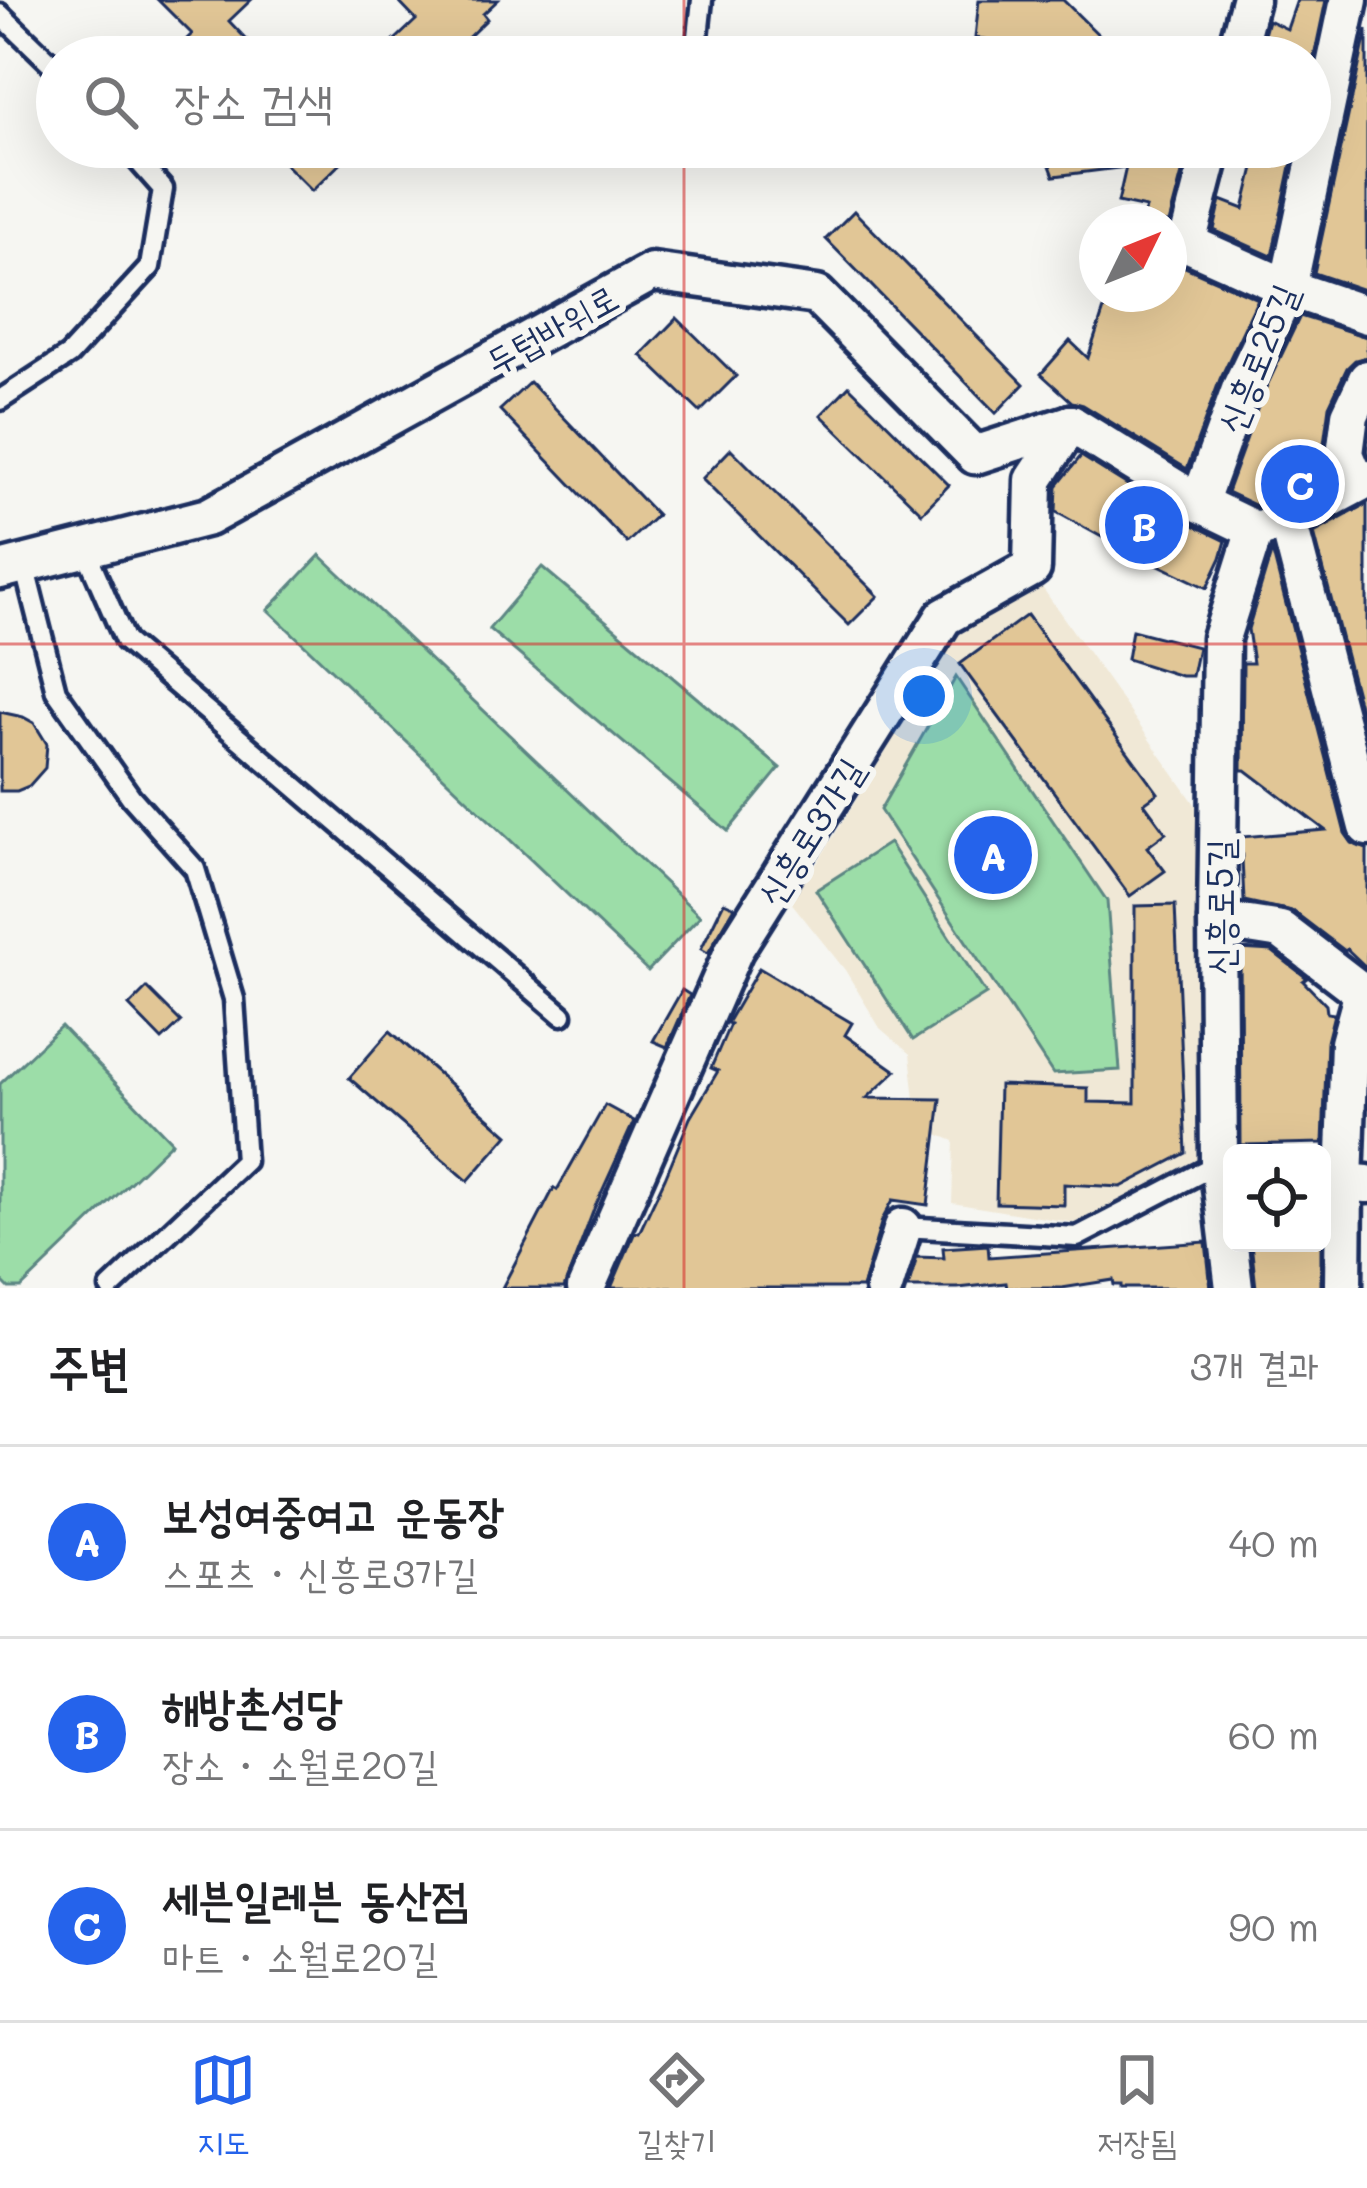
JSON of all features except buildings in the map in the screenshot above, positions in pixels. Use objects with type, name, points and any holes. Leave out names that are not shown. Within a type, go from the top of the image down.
[{"type":"street","points":[[1241,36],[1250,0]]},
{"type":"street","name":"신흥로25길","points":[[1331,85],[1349,0]]},
{"type":"street","points":[[1206,168],[1186,243],[1288,288],[1367,315]]},
{"type":"street","name":"신흥로25길","points":[[1199,503],[1240,387],[1288,288],[1313,168]]},
{"type":"street","name":"두텁바위로","points":[[12,568],[208,517],[652,272],[817,295],[975,454],[1071,424]]},
{"type":"street","points":[[1071,424],[1199,503],[1272,526],[1362,481],[1345,454],[1351,416],[1367,379]]},
{"type":"street","name":"신흥로3가길","points":[[586,1288],[734,950],[944,617],[1032,568],[1034,480],[1071,424]]},
{"type":"street","points":[[1272,526],[1367,827]]},
{"type":"street","name":"신흥로5길","points":[[1234,1288],[1216,1165],[1221,638],[1272,526]]},
{"type":"street","points":[[1217,920],[1282,930],[1365,994],[1349,1043],[1355,1183],[1343,1288]]},
{"type":"street","points":[[892,1281],[903,1227]]},
{"type":"lane","points":[[698,36],[702,0]]},
{"type":"lane","points":[[0,14],[36,49]]},
{"type":"lane","points":[[0,400],[69,355],[150,267],[163,189],[144,168]]},
{"type":"lane","points":[[85,549],[125,641],[562,1015]]},
{"type":"lane","points":[[12,568],[56,691],[131,797],[195,868],[234,999],[245,1161],[110,1288]]},
{"type":"lane","points":[[903,1227],[1077,1238],[1216,1165]]},
{"type":"shaded area","points":[[1032,573],[1197,807],[1211,1168],[1088,1225],[952,1203],[954,1141],[918,1126],[910,1054],[880,1028],[845,970],[790,901],[969,617]]},
{"type":"green space","points":[[320,555],[700,916],[648,971],[268,610]]},
{"type":"green space","points":[[542,567],[780,768],[728,831],[489,629]]},
{"type":"green space","points":[[956,677],[1107,901],[1120,1070],[1053,1074],[880,810]]},
{"type":"green space","points":[[889,843],[986,994],[913,1040],[816,890]]},
{"type":"green space","points":[[61,1026],[172,1142],[21,1288],[9,1288],[0,1279],[0,1084]]},
{"type":"place","name":"세븐일레븐 동산점","points":[[1300,484]]},
{"type":"place","name":"해방촌성당","points":[[1144,525]]},
{"type":"place","name":"보성여중여고 운동장","points":[[993,855]]}]
